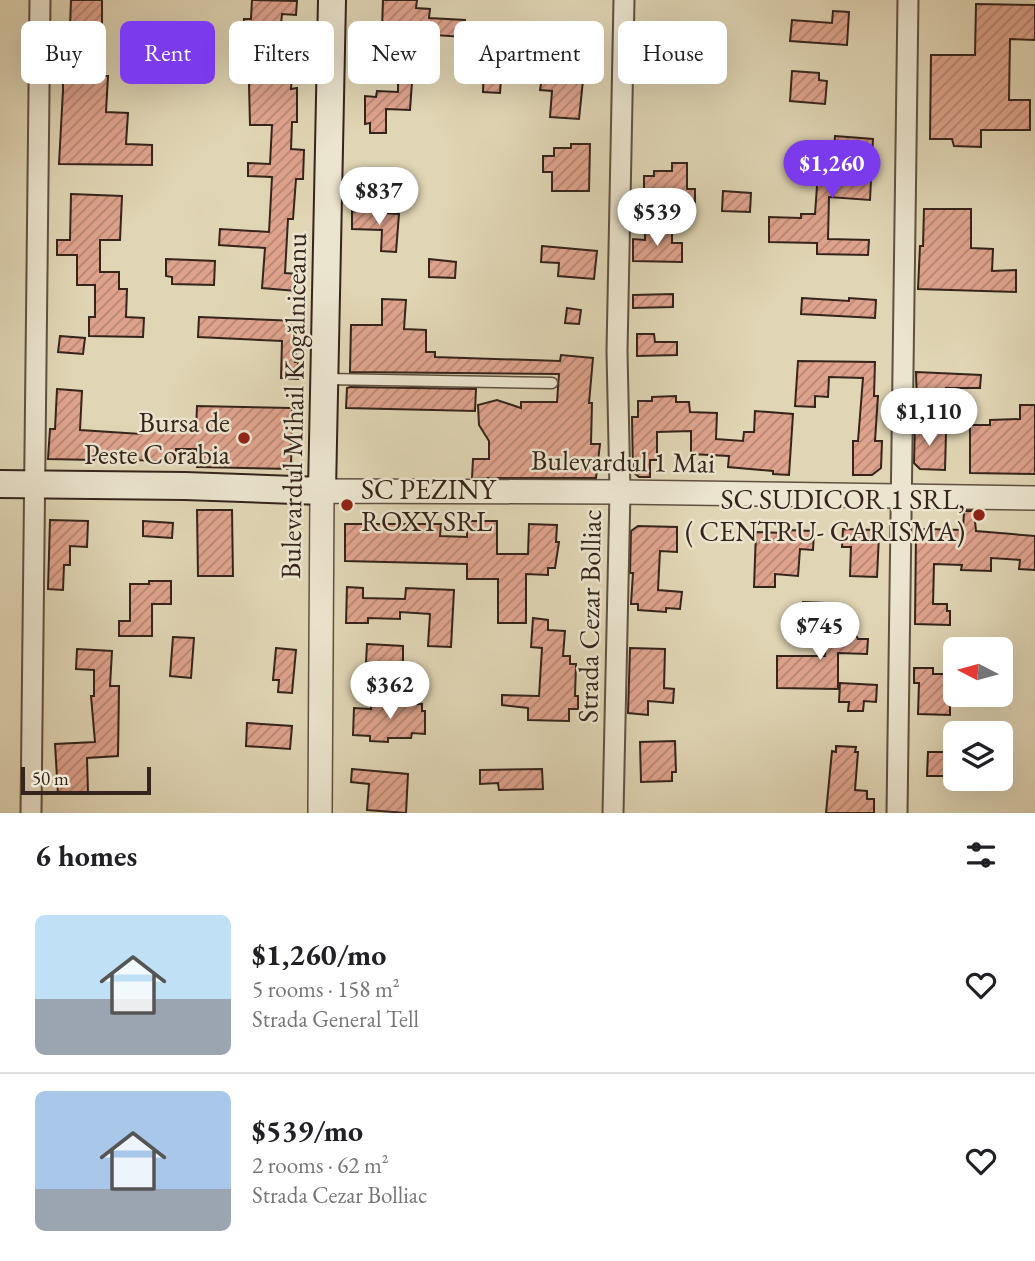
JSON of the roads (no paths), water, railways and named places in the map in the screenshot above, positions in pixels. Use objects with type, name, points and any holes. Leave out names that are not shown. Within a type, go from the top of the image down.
[{"type":"main road","name":"Bulevardul Mihail Kogălniceanu","points":[[322,491],[332,0]]},
{"type":"main road","name":"Bulevardul 1 Mai","points":[[0,484],[322,491]]},
{"type":"street","points":[[31,813],[40,0]]},
{"type":"street","name":"Strada Cezar Bolliac","points":[[613,813],[620,492],[617,351],[624,0]]},
{"type":"street","points":[[897,813],[908,0]]},
{"type":"street","name":"Bulevardul 1 Mai","points":[[322,491],[1035,498]]},
{"type":"street","name":"Bulevardul Mihail Kogălniceanu","points":[[320,813],[322,491]]},
{"type":"lane","points":[[325,379],[552,383]]},
{"type":"place","name":"Bursa de Peste Corabia","points":[[244,438]]},
{"type":"place","name":"SC PEZINY ROXY SRL","points":[[347,505]]},
{"type":"place","name":"SC SUDICOR 1 SRL, ( CENTRU- CARISMA)","points":[[979,515]]}]
